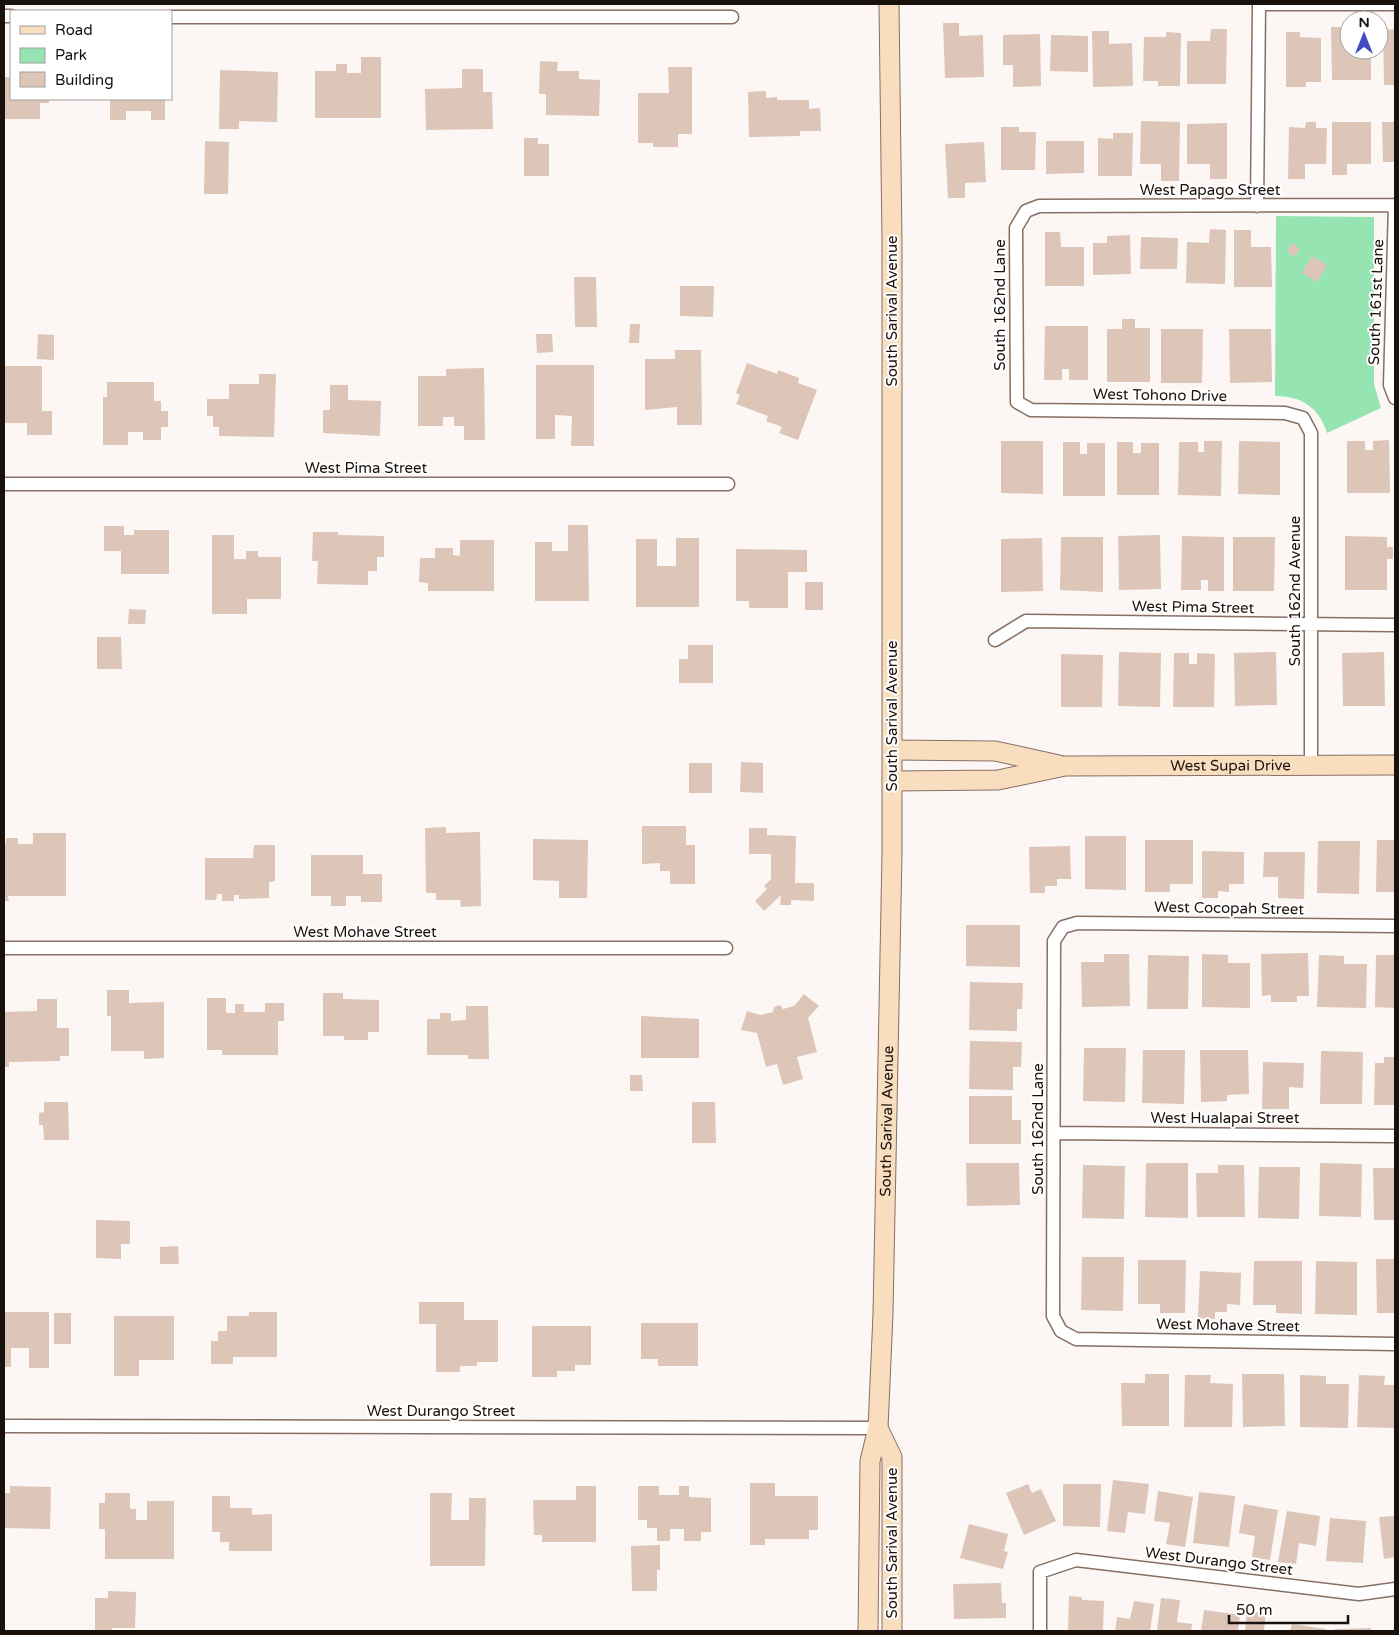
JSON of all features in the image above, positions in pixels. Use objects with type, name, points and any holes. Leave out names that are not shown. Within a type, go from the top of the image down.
[{"type":"main road","name":"South Sarival Avenue","points":[[868,1631],[870,1461],[878,1428],[889,1046],[893,750],[889,4]]},
{"type":"main road","name":"West Supai Drive","points":[[893,750],[995,751],[1065,766]]},
{"type":"main road","name":"West Supai Drive","points":[[892,781],[998,780],[1065,766],[1395,765]]},
{"type":"main road","name":"South Sarival Avenue","points":[[878,1428],[892,1457],[892,1631]]},
{"type":"street","points":[[1257,206],[1259,4],[1395,4]]},
{"type":"street","points":[[172,16],[732,18]]},
{"type":"street","name":"West Papago Street","points":[[1026,211],[1039,206],[1395,205]]},
{"type":"street","name":"South 161st Lane","points":[[1395,205],[1390,385],[1395,398]]},
{"type":"street","name":"South 162nd Lane","points":[[1018,402],[1016,228],[1026,211]]},
{"type":"street","name":"West Tohono Drive","points":[[1018,402],[1030,410],[1285,413],[1304,418]]},
{"type":"street","name":"South 162nd Avenue","points":[[1304,418],[1311,433],[1312,765]]},
{"type":"street","name":"West Pima Street","points":[[4,484],[728,484]]},
{"type":"street","name":"West Pima Street","points":[[995,640],[1026,621],[1395,625]]},
{"type":"street","name":"West Cocopah Street","points":[[1062,927],[1077,923],[1395,926]]},
{"type":"street","name":"South 162nd Lane","points":[[1062,927],[1054,942],[1054,1316],[1062,1331]]},
{"type":"street","name":"West Mohave Street","points":[[4,948],[726,948]]},
{"type":"street","name":"West Hualapai Street","points":[[1055,1133],[1395,1136]]},
{"type":"street","name":"West Mohave Street","points":[[1062,1331],[1076,1339],[1395,1344]]},
{"type":"street","name":"West Durango Street","points":[[4,1426],[878,1428]]},
{"type":"street","name":"West Durango Street","points":[[1040,1631],[1040,1572],[1076,1560],[1359,1594],[1395,1589]]},
{"type":"green space","points":[[1276,216],[1374,217],[1374,384],[1381,408],[1327,433],[1319,416],[1308,405],[1293,398],[1275,396]]},
{"type":"building","points":[[943,23],[959,23],[959,36],[983,35],[984,77],[945,78]]},
{"type":"building","points":[[1331,27],[1339,27],[1339,60],[1371,60],[1371,80],[1332,80]]},
{"type":"building","points":[[1211,29],[1227,29],[1226,84],[1187,84],[1187,41],[1210,41]]},
{"type":"building","points":[[1395,29],[1395,85],[1384,85],[1384,60],[1389,60],[1389,30]]},
{"type":"building","points":[[1092,31],[1109,31],[1109,44],[1132,43],[1133,86],[1093,87]]},
{"type":"building","points":[[1166,32],[1181,33],[1180,86],[1158,86],[1158,81],[1143,81],[1144,37],[1166,37]]},
{"type":"building","points":[[1286,32],[1300,32],[1300,37],[1321,38],[1321,82],[1306,82],[1306,87],[1286,87]]},
{"type":"building","points":[[1040,34],[1041,86],[1013,87],[1013,65],[1003,65],[1003,35]]},
{"type":"building","points":[[1051,35],[1088,36],[1088,72],[1050,71]]},
{"type":"building","points":[[361,57],[381,57],[381,118],[315,118],[315,71],[336,71],[336,64],[347,64],[347,73],[361,73]]},
{"type":"building","points":[[540,61],[558,62],[557,71],[579,71],[579,79],[600,80],[599,116],[546,115],[546,94],[539,94]]},
{"type":"building","points":[[668,67],[692,67],[692,134],[678,134],[678,147],[653,147],[653,143],[638,143],[638,93],[669,93]]},
{"type":"building","points":[[462,69],[483,69],[483,92],[492,92],[493,129],[426,130],[425,89],[462,88]]},
{"type":"building","points":[[220,70],[278,72],[277,122],[239,121],[239,129],[219,129]]},
{"type":"building","points":[[4,77],[10,77],[10,100],[49,100],[49,103],[40,103],[40,119],[4,119]]},
{"type":"building","points":[[766,91],[766,98],[777,97],[777,100],[809,100],[809,109],[820,108],[821,131],[800,131],[800,136],[749,137],[748,92]]},
{"type":"building","points":[[110,100],[165,100],[165,120],[151,120],[151,111],[126,111],[126,120],[110,120]]},
{"type":"building","points":[[1141,121],[1180,122],[1179,181],[1161,181],[1161,164],[1140,164]]},
{"type":"building","points":[[1306,122],[1316,122],[1316,128],[1327,128],[1326,164],[1305,164],[1305,179],[1288,179],[1289,127],[1305,128]]},
{"type":"building","points":[[1332,122],[1371,122],[1371,164],[1347,164],[1347,175],[1332,175]]},
{"type":"building","points":[[1382,122],[1395,122],[1395,162],[1383,162]]},
{"type":"building","points":[[1227,123],[1227,179],[1210,179],[1210,164],[1187,164],[1187,124]]},
{"type":"building","points":[[1001,127],[1019,127],[1019,132],[1036,132],[1035,170],[1001,170]]},
{"type":"building","points":[[1113,133],[1133,133],[1132,176],[1098,176],[1098,138],[1113,139]]},
{"type":"building","points":[[524,138],[538,138],[538,144],[549,144],[549,176],[524,176]]},
{"type":"building","points":[[205,141],[229,142],[228,194],[204,194]]},
{"type":"building","points":[[1046,141],[1084,141],[1084,173],[1046,174]]},
{"type":"building","points":[[984,142],[986,182],[965,183],[965,198],[948,198],[945,144]]},
{"type":"building","points":[[1210,229],[1226,230],[1225,284],[1186,283],[1187,242],[1209,243]]},
{"type":"building","points":[[1234,230],[1251,230],[1251,247],[1271,247],[1272,287],[1234,287]]},
{"type":"building","points":[[1045,232],[1060,232],[1061,247],[1084,247],[1084,286],[1045,286]]},
{"type":"building","points":[[1130,235],[1131,274],[1093,275],[1093,243],[1107,243],[1107,236]]},
{"type":"building","points":[[1141,237],[1178,238],[1177,269],[1140,269]]},
{"type":"building","points":[[1292,243],[1300,249],[1294,257],[1287,251]]},
{"type":"building","points":[[1312,256],[1327,265],[1317,282],[1302,273]]},
{"type":"building","points":[[574,277],[596,277],[597,327],[575,327]]},
{"type":"building","points":[[680,286],[714,286],[713,317],[680,316]]},
{"type":"building","points":[[1122,319],[1135,319],[1135,328],[1150,328],[1150,382],[1107,382],[1107,329],[1122,329]]},
{"type":"building","points":[[630,324],[640,324],[639,343],[629,343]]},
{"type":"building","points":[[1045,326],[1088,326],[1088,380],[1069,380],[1069,369],[1062,369],[1062,380],[1044,380]]},
{"type":"building","points":[[1161,329],[1203,329],[1202,383],[1161,383]]},
{"type":"building","points":[[1229,329],[1271,329],[1272,382],[1230,383]]},
{"type":"building","points":[[38,334],[54,335],[54,360],[37,359]]},
{"type":"building","points":[[536,334],[552,334],[553,352],[537,353]]},
{"type":"building","points":[[675,350],[701,350],[702,425],[677,425],[677,407],[645,410],[645,359],[675,359]]},
{"type":"building","points":[[747,363],[777,374],[778,370],[799,378],[798,383],[817,390],[798,440],[779,433],[782,427],[766,421],[768,416],[736,404],[740,395],[736,393]]},
{"type":"building","points":[[536,365],[594,365],[594,446],[571,446],[572,416],[555,415],[555,439],[536,439]]},
{"type":"building","points":[[4,366],[42,366],[42,411],[52,411],[52,435],[27,435],[27,423],[4,423]]},
{"type":"building","points":[[484,368],[485,440],[464,440],[464,426],[454,426],[454,417],[443,417],[443,426],[418,426],[418,376],[446,376],[446,369]]},
{"type":"building","points":[[259,374],[276,374],[274,437],[219,436],[219,427],[213,427],[213,416],[207,416],[207,399],[229,399],[229,384],[259,384]]},
{"type":"building","points":[[107,382],[154,382],[154,401],[161,401],[161,411],[168,411],[168,427],[161,427],[161,440],[143,440],[143,432],[128,432],[128,445],[103,445],[103,397],[107,397]]},
{"type":"building","points":[[330,385],[348,385],[348,400],[381,401],[380,436],[323,433],[323,410],[330,410]]},
{"type":"building","points":[[1389,440],[1390,493],[1347,493],[1347,441],[1365,441],[1365,450],[1373,450],[1373,441]]},
{"type":"building","points":[[1001,441],[1043,441],[1043,494],[1001,493]]},
{"type":"building","points":[[1204,441],[1222,441],[1221,496],[1178,495],[1179,442],[1198,442],[1198,452],[1204,452]]},
{"type":"building","points":[[1239,441],[1280,442],[1280,495],[1238,494]]},
{"type":"building","points":[[1063,442],[1080,442],[1080,454],[1087,454],[1087,443],[1105,443],[1105,496],[1063,496]]},
{"type":"building","points":[[1117,442],[1133,442],[1133,453],[1141,453],[1141,443],[1159,443],[1159,495],[1117,495]]},
{"type":"building","points":[[568,525],[588,525],[589,601],[535,601],[535,542],[552,542],[552,551],[568,551]]},
{"type":"building","points":[[104,526],[124,526],[124,535],[134,535],[134,530],[169,530],[169,574],[121,574],[121,551],[104,551]]},
{"type":"building","points":[[313,532],[338,532],[338,535],[384,536],[384,557],[377,557],[377,571],[368,571],[368,585],[317,584],[318,561],[312,561]]},
{"type":"building","points":[[212,535],[234,535],[234,559],[246,559],[246,551],[258,551],[258,557],[281,557],[281,599],[247,599],[247,614],[212,614]]},
{"type":"building","points":[[1160,535],[1161,589],[1119,590],[1118,536]]},
{"type":"building","points":[[1182,536],[1224,537],[1224,591],[1208,591],[1208,580],[1201,580],[1201,590],[1181,590]]},
{"type":"building","points":[[1345,536],[1387,537],[1387,547],[1393,547],[1393,559],[1387,559],[1387,590],[1345,590]]},
{"type":"building","points":[[1061,537],[1103,537],[1103,592],[1060,590]]},
{"type":"building","points":[[1233,537],[1275,537],[1274,591],[1233,591]]},
{"type":"building","points":[[676,538],[699,538],[699,607],[636,607],[636,539],[657,539],[657,566],[676,566]]},
{"type":"building","points":[[1042,538],[1043,591],[1001,592],[1001,539]]},
{"type":"building","points":[[460,540],[494,540],[494,591],[428,591],[428,583],[419,582],[420,558],[435,558],[435,548],[453,548],[453,555],[460,556]]},
{"type":"building","points":[[736,549],[807,550],[807,572],[788,572],[788,608],[749,608],[749,601],[736,601]]},
{"type":"building","points":[[805,582],[823,582],[823,610],[805,610]]},
{"type":"building","points":[[129,609],[146,610],[145,624],[128,624]]},
{"type":"building","points":[[97,637],[121,637],[122,669],[97,669]]},
{"type":"building","points":[[688,645],[713,645],[713,683],[679,683],[679,659],[688,659]]},
{"type":"building","points":[[1119,652],[1161,653],[1160,707],[1118,706]]},
{"type":"building","points":[[1276,652],[1277,705],[1235,706],[1234,653]]},
{"type":"building","points":[[1384,652],[1385,706],[1343,706],[1342,653]]},
{"type":"building","points":[[1174,653],[1189,653],[1189,664],[1197,664],[1197,653],[1215,654],[1214,707],[1173,707]]},
{"type":"building","points":[[1061,654],[1103,655],[1102,707],[1061,707]]},
{"type":"building","points":[[741,762],[763,763],[763,793],[740,792]]},
{"type":"building","points":[[689,763],[712,763],[712,793],[689,793]]},
{"type":"building","points":[[642,826],[686,826],[686,845],[695,845],[695,884],[670,884],[670,871],[660,871],[660,863],[642,864]]},
{"type":"building","points":[[446,827],[446,833],[480,832],[481,906],[461,907],[460,900],[436,900],[436,893],[426,893],[425,828]]},
{"type":"building","points":[[749,828],[767,828],[767,835],[796,836],[795,883],[814,883],[814,901],[791,900],[791,905],[780,905],[781,895],[764,911],[755,901],[767,889],[764,886],[771,879],[771,854],[749,854]]},
{"type":"building","points":[[33,833],[66,833],[66,896],[8,896],[9,901],[4,901],[4,844],[6,844],[6,838],[18,838],[18,844],[33,844]]},
{"type":"building","points":[[1085,836],[1126,836],[1126,890],[1085,889]]},
{"type":"building","points":[[533,839],[588,840],[587,898],[559,898],[559,881],[533,880]]},
{"type":"building","points":[[1145,840],[1193,840],[1193,884],[1170,884],[1170,892],[1145,892]]},
{"type":"building","points":[[1377,840],[1395,840],[1395,892],[1376,892]]},
{"type":"building","points":[[1318,841],[1360,841],[1359,894],[1317,893]]},
{"type":"building","points":[[254,845],[275,845],[275,881],[269,882],[269,898],[239,899],[239,895],[234,895],[234,901],[222,901],[222,894],[217,894],[216,900],[205,900],[205,858],[253,858]]},
{"type":"building","points":[[1070,846],[1071,879],[1057,879],[1057,886],[1045,886],[1045,893],[1030,893],[1029,847]]},
{"type":"building","points":[[1202,851],[1244,852],[1244,884],[1229,884],[1229,892],[1218,891],[1218,898],[1202,898]]},
{"type":"building","points":[[1264,852],[1305,852],[1304,899],[1278,898],[1278,877],[1263,877]]},
{"type":"building","points":[[311,855],[363,855],[363,874],[382,874],[382,902],[361,902],[361,896],[346,896],[346,906],[331,906],[331,896],[311,896]]},
{"type":"building","points":[[966,925],[1020,925],[1020,967],[966,966]]},
{"type":"building","points":[[1308,953],[1309,996],[1297,996],[1297,1002],[1271,1002],[1271,995],[1262,996],[1261,954]]},
{"type":"building","points":[[1104,954],[1129,954],[1130,1006],[1082,1007],[1081,962],[1104,962]]},
{"type":"building","points":[[1202,954],[1228,955],[1228,963],[1250,963],[1250,1008],[1202,1007]]},
{"type":"building","points":[[1148,955],[1189,956],[1188,1009],[1147,1009]]},
{"type":"building","points":[[1319,955],[1344,956],[1344,964],[1367,964],[1366,1008],[1317,1007]]},
{"type":"building","points":[[1376,955],[1395,955],[1395,1008],[1375,1007]]},
{"type":"building","points":[[970,982],[1023,983],[1022,1009],[1017,1009],[1017,1031],[969,1030]]},
{"type":"building","points":[[107,990],[129,990],[129,1003],[164,1002],[164,1058],[144,1059],[144,1051],[111,1051],[111,1016],[107,1016]]},
{"type":"building","points":[[323,993],[343,993],[343,999],[379,1000],[379,1032],[368,1032],[368,1040],[344,1040],[344,1036],[323,1036]]},
{"type":"building","points":[[804,994],[819,1006],[808,1018],[817,1052],[797,1057],[803,1079],[783,1085],[777,1064],[766,1067],[757,1033],[741,1030],[747,1011],[761,1015],[773,1012],[774,1007],[780,1005],[783,1009],[794,1006]]},
{"type":"building","points":[[207,998],[226,998],[226,1013],[235,1013],[235,1004],[244,1004],[244,1012],[265,1012],[265,1003],[284,1003],[284,1021],[278,1021],[278,1055],[222,1055],[222,1050],[207,1050]]},
{"type":"building","points":[[37,999],[57,999],[57,1028],[69,1028],[69,1056],[60,1056],[60,1061],[9,1062],[9,1067],[4,1067],[4,1012],[37,1011]]},
{"type":"building","points":[[466,1006],[488,1006],[489,1059],[468,1059],[468,1055],[427,1055],[427,1019],[440,1019],[440,1013],[451,1013],[451,1021],[466,1020]]},
{"type":"building","points":[[641,1016],[699,1019],[699,1058],[641,1058]]},
{"type":"building","points":[[970,1041],[1022,1042],[1021,1067],[1013,1067],[1013,1090],[969,1089]]},
{"type":"building","points":[[1084,1048],[1126,1048],[1125,1102],[1083,1101]]},
{"type":"building","points":[[1143,1050],[1185,1050],[1184,1104],[1142,1103]]},
{"type":"building","points":[[1200,1050],[1248,1050],[1249,1094],[1227,1095],[1227,1101],[1201,1102]]},
{"type":"building","points":[[1321,1051],[1363,1052],[1362,1104],[1320,1104]]},
{"type":"building","points":[[1384,1057],[1395,1057],[1395,1105],[1374,1105],[1375,1063],[1384,1063]]},
{"type":"building","points":[[1263,1062],[1304,1063],[1303,1088],[1289,1087],[1289,1109],[1262,1109]]},
{"type":"building","points":[[630,1075],[642,1075],[643,1091],[630,1091]]},
{"type":"building","points":[[969,1096],[1012,1096],[1012,1120],[1021,1120],[1021,1144],[969,1144]]},
{"type":"building","points":[[44,1102],[68,1102],[69,1140],[44,1140],[43,1125],[39,1125],[39,1113],[44,1112]]},
{"type":"building","points":[[692,1102],[715,1102],[716,1143],[692,1143]]},
{"type":"building","points":[[966,1163],[1019,1163],[1020,1205],[967,1206]]},
{"type":"building","points":[[1146,1163],[1188,1163],[1188,1218],[1145,1217]]},
{"type":"building","points":[[1320,1163],[1362,1164],[1361,1217],[1319,1216]]},
{"type":"building","points":[[1083,1165],[1125,1166],[1124,1219],[1082,1218]]},
{"type":"building","points":[[1218,1165],[1244,1165],[1245,1217],[1197,1217],[1196,1173],[1218,1173]]},
{"type":"building","points":[[1259,1167],[1300,1167],[1299,1219],[1258,1218]]},
{"type":"building","points":[[1373,1168],[1395,1168],[1395,1220],[1374,1220]]},
{"type":"building","points":[[96,1220],[130,1221],[130,1244],[121,1244],[121,1259],[96,1258]]},
{"type":"building","points":[[178,1246],[179,1264],[160,1264],[160,1247]]},
{"type":"building","points":[[1082,1257],[1124,1257],[1123,1311],[1081,1310]]},
{"type":"building","points":[[1376,1259],[1395,1259],[1395,1313],[1377,1313]]},
{"type":"building","points":[[1138,1260],[1186,1260],[1185,1313],[1160,1313],[1160,1304],[1138,1304]]},
{"type":"building","points":[[1254,1261],[1302,1261],[1302,1314],[1276,1313],[1276,1305],[1253,1305]]},
{"type":"building","points":[[1316,1261],[1357,1262],[1357,1315],[1315,1314]]},
{"type":"building","points":[[1200,1271],[1241,1273],[1240,1305],[1227,1304],[1227,1312],[1215,1312],[1215,1319],[1198,1318]]},
{"type":"building","points":[[419,1302],[464,1302],[464,1320],[498,1320],[498,1362],[477,1362],[477,1366],[460,1366],[460,1372],[436,1372],[436,1324],[419,1324]]},
{"type":"building","points":[[4,1312],[49,1312],[49,1368],[29,1368],[29,1348],[11,1348],[11,1367],[4,1367]]},
{"type":"building","points":[[249,1312],[277,1312],[277,1357],[233,1357],[233,1364],[211,1364],[211,1341],[218,1341],[218,1331],[227,1331],[227,1316],[249,1316]]},
{"type":"building","points":[[54,1313],[71,1313],[71,1344],[54,1344]]},
{"type":"building","points":[[114,1316],[174,1316],[174,1360],[139,1360],[139,1376],[114,1376]]},
{"type":"building","points":[[641,1323],[698,1323],[698,1366],[658,1366],[658,1359],[641,1359]]},
{"type":"building","points":[[532,1326],[591,1326],[591,1365],[575,1365],[575,1371],[557,1371],[557,1377],[532,1377]]},
{"type":"building","points":[[1145,1374],[1169,1374],[1169,1426],[1122,1426],[1121,1383],[1145,1383]]},
{"type":"building","points":[[1242,1374],[1284,1374],[1285,1426],[1243,1427]]},
{"type":"building","points":[[1185,1375],[1211,1375],[1210,1383],[1233,1384],[1232,1427],[1184,1427]]},
{"type":"building","points":[[1300,1375],[1326,1376],[1326,1384],[1349,1384],[1348,1428],[1300,1427]]},
{"type":"building","points":[[1359,1375],[1385,1376],[1384,1385],[1395,1385],[1395,1428],[1357,1427]]},
{"type":"building","points":[[1113,1480],[1149,1484],[1145,1514],[1128,1512],[1125,1533],[1107,1531]]},
{"type":"building","points":[[750,1483],[775,1483],[775,1496],[818,1496],[818,1530],[809,1530],[809,1539],[765,1539],[765,1545],[750,1545]]},
{"type":"building","points":[[1028,1484],[1032,1493],[1041,1489],[1056,1521],[1024,1535],[1006,1493]]},
{"type":"building","points":[[1063,1484],[1101,1484],[1100,1527],[1063,1526]]},
{"type":"building","points":[[10,1486],[51,1487],[50,1529],[4,1528],[4,1493],[10,1493]]},
{"type":"building","points":[[576,1486],[596,1486],[596,1542],[542,1542],[542,1535],[534,1535],[533,1500],[576,1500]]},
{"type":"building","points":[[638,1486],[659,1486],[659,1495],[679,1495],[679,1486],[689,1486],[689,1497],[711,1498],[711,1532],[701,1532],[701,1541],[684,1541],[684,1529],[670,1529],[670,1541],[657,1541],[657,1528],[647,1528],[647,1520],[638,1520]]},
{"type":"building","points":[[1158,1491],[1193,1497],[1185,1547],[1166,1544],[1170,1523],[1154,1521]]},
{"type":"building","points":[[1199,1492],[1235,1496],[1229,1547],[1193,1543]]},
{"type":"building","points":[[105,1493],[130,1493],[130,1509],[136,1509],[136,1520],[147,1520],[147,1501],[174,1501],[174,1559],[105,1559],[105,1529],[99,1529],[99,1503],[105,1503]]},
{"type":"building","points":[[430,1493],[452,1493],[451,1520],[469,1520],[469,1498],[486,1498],[485,1566],[430,1566]]},
{"type":"building","points":[[212,1496],[230,1496],[230,1508],[252,1508],[252,1515],[272,1514],[272,1551],[229,1551],[229,1542],[220,1542],[220,1532],[212,1532]]},
{"type":"building","points":[[1244,1504],[1278,1510],[1270,1560],[1252,1557],[1255,1536],[1239,1533]]},
{"type":"building","points":[[1287,1511],[1320,1516],[1316,1546],[1299,1543],[1296,1564],[1278,1562]]},
{"type":"building","points":[[1395,1516],[1395,1557],[1384,1559],[1379,1517]]},
{"type":"building","points":[[1330,1518],[1366,1521],[1363,1563],[1326,1561]]},
{"type":"building","points":[[969,1524],[1008,1534],[1004,1551],[1008,1552],[1003,1569],[960,1558]]},
{"type":"building","points":[[660,1545],[660,1570],[657,1570],[657,1591],[632,1591],[631,1546]]},
{"type":"building","points":[[1001,1583],[1002,1603],[1006,1603],[1006,1618],[954,1619],[953,1584]]},
{"type":"building","points":[[108,1591],[136,1592],[135,1628],[112,1628],[112,1631],[95,1631],[95,1598],[108,1598]]},
{"type":"building","points":[[1069,1596],[1082,1597],[1082,1600],[1104,1601],[1103,1631],[1068,1631]]},
{"type":"building","points":[[1161,1598],[1180,1600],[1177,1622],[1192,1624],[1191,1631],[1157,1631]]},
{"type":"building","points":[[1134,1601],[1154,1604],[1150,1631],[1115,1631],[1117,1617],[1130,1619]]},
{"type":"building","points":[[1204,1610],[1240,1615],[1238,1631],[1201,1631]]},
{"type":"building","points":[[1247,1611],[1266,1613],[1264,1631],[1245,1631]]},
{"type":"building","points":[[1292,1624],[1326,1629],[1326,1631],[1290,1631]]},
{"type":"building","points":[[1371,1628],[1371,1631],[1335,1631],[1335,1629]]}]
